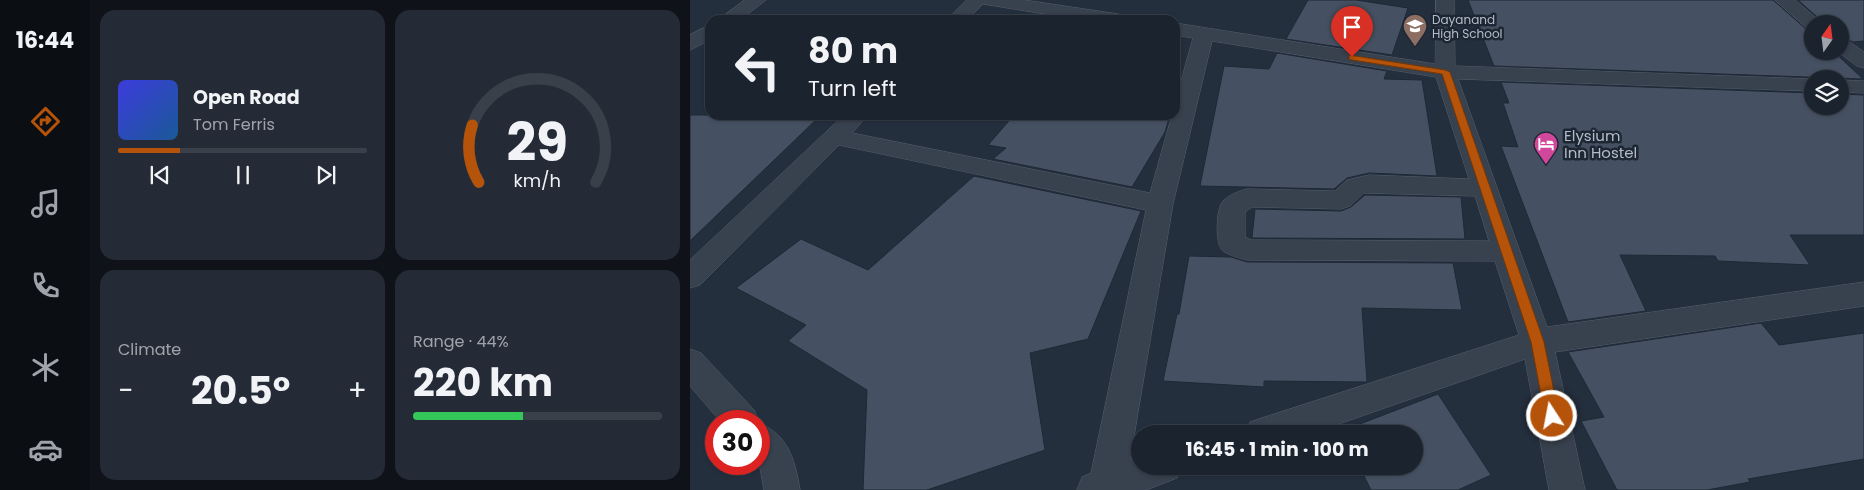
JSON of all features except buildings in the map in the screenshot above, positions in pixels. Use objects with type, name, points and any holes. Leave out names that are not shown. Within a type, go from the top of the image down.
[{"type":"street","points":[[734,15],[757,0]]},
{"type":"street","points":[[962,15],[978,0]]},
{"type":"street","points":[[988,0],[1086,15]]},
{"type":"street","points":[[1445,0],[1445,72],[1537,342],[1567,490]]},
{"type":"street","points":[[1784,0],[1804,16]]},
{"type":"street","points":[[1180,30],[1445,72],[1804,85]]},
{"type":"street","points":[[1101,488],[1160,204],[1204,33]]},
{"type":"street","points":[[690,44],[705,34]]},
{"type":"street","points":[[1849,51],[1864,62]]},
{"type":"street","points":[[1849,86],[1864,87]]},
{"type":"street","points":[[690,277],[852,120]]},
{"type":"street","points":[[834,137],[1160,204]]},
{"type":"street","points":[[1485,188],[1369,184],[1356,186],[1341,200],[1246,198],[1232,208],[1231,242],[1247,250],[1506,251]]},
{"type":"street","points":[[1289,425],[1537,342],[1864,294]]},
{"type":"street","points":[[690,363],[732,410]]},
{"type":"street","points":[[770,453],[777,461],[782,490]]},
{"type":"street","points":[[1101,488],[1138,475]]},
{"type":"place","name":"Dayanand High School","points":[[1415,47]]},
{"type":"place","name":"Elysium Inn Hostel","points":[[1546,165]]},
{"type":"route","points":[[1352,57],[1445,72],[1537,342],[1552,416]]}]
